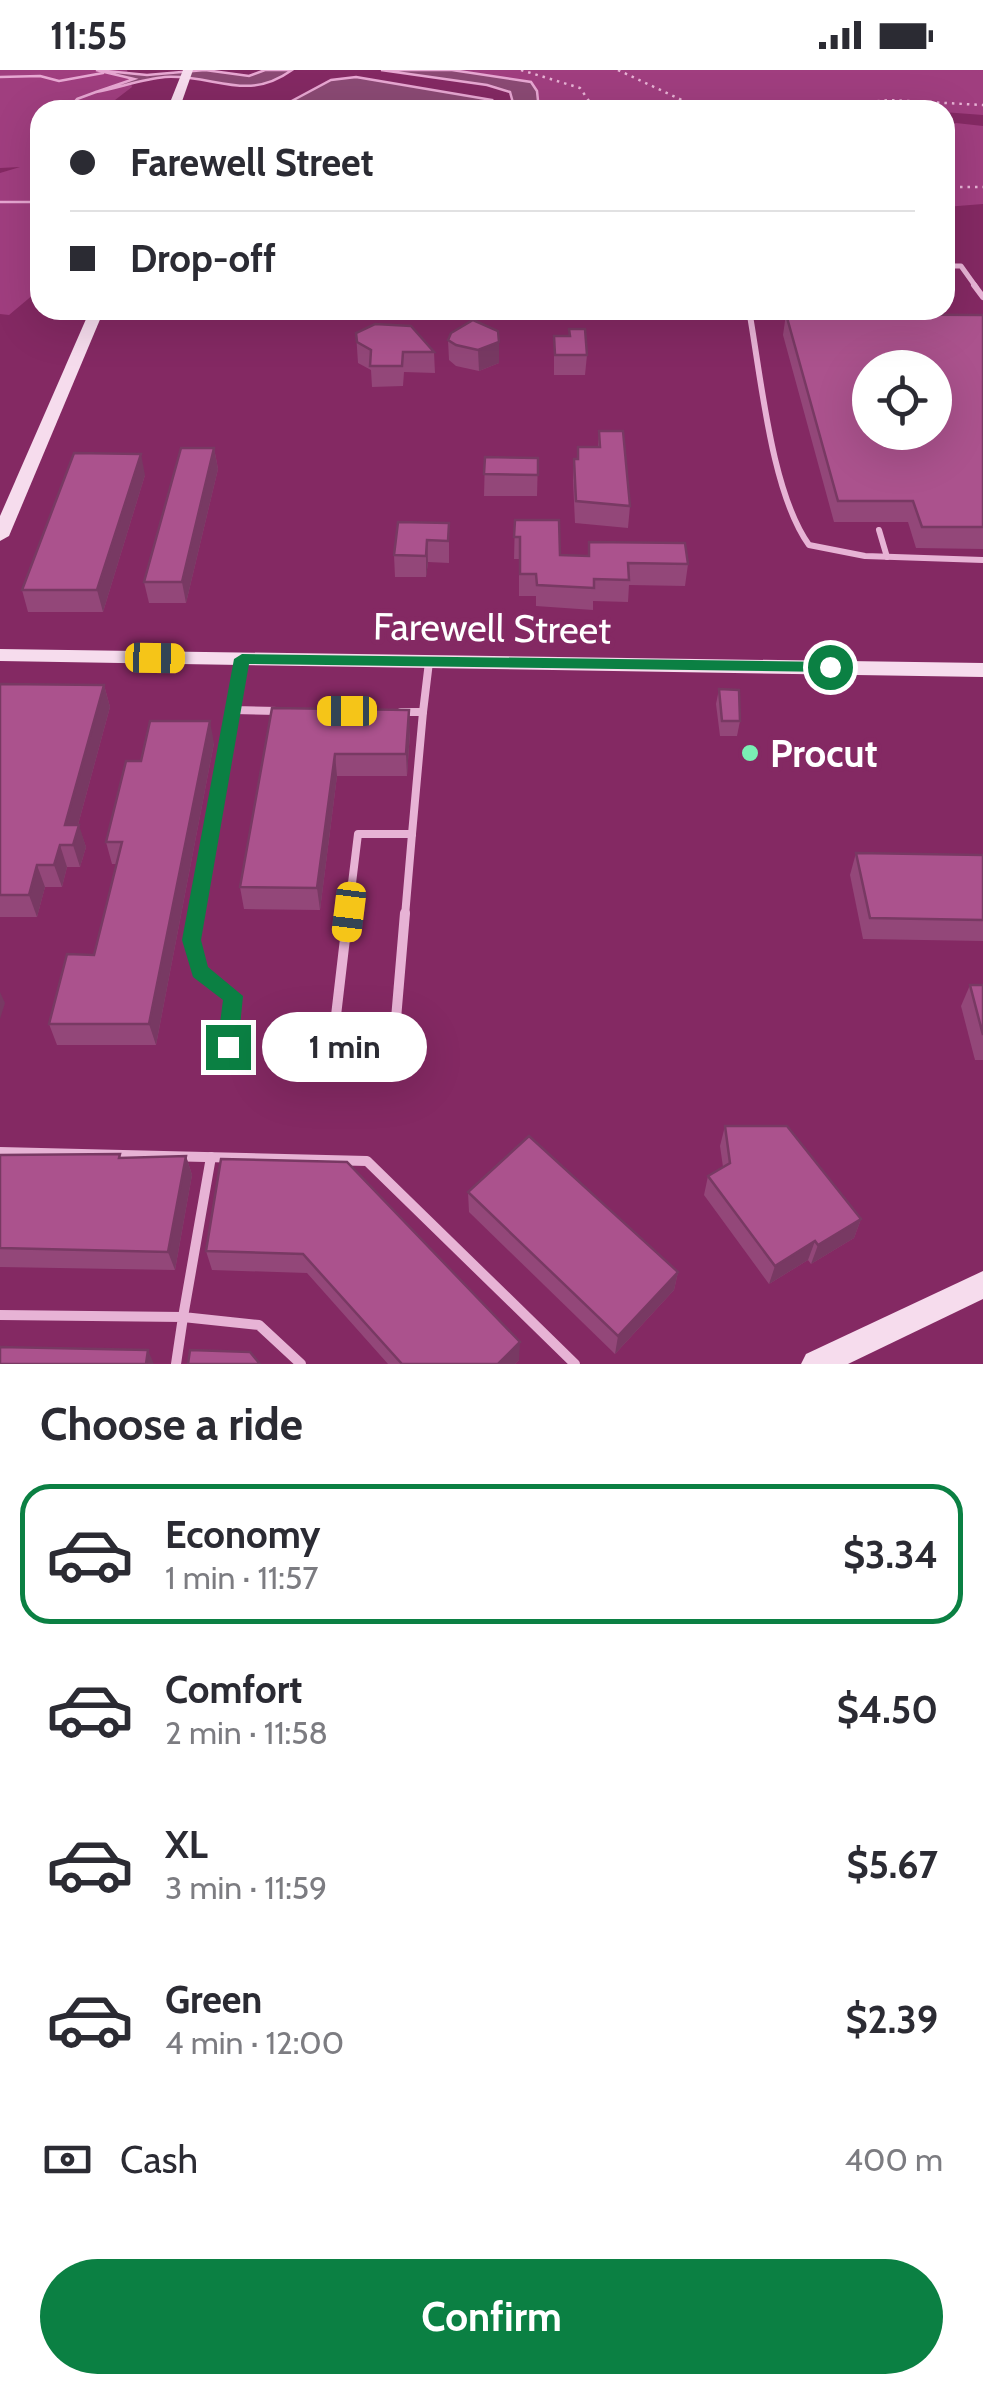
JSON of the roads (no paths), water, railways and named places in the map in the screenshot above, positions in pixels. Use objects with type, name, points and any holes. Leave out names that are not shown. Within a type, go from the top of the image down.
[{"type":"street","points":[[177,100],[186,75]]},
{"type":"street","points":[[0,536],[93,320]]},
{"type":"street","name":"Farewell Street","points":[[0,654],[983,670]]},
{"type":"street","points":[[816,1364],[983,1285]]},
{"type":"lane","points":[[955,266],[962,266],[983,297]]},
{"type":"lane","points":[[751,320],[782,481],[798,532],[808,546],[887,557],[983,560]]},
{"type":"lane","points":[[879,530],[887,557]]},
{"type":"lane","points":[[228,1047],[233,996],[200,971],[191,940],[242,659]]},
{"type":"lane","points":[[413,834],[358,834],[330,1066],[392,1066],[429,662]]},
{"type":"lane","points":[[234,710],[290,711]]},
{"type":"lane","points":[[385,712],[423,712]]},
{"type":"lane","points":[[0,1152],[367,1161],[575,1364]]},
{"type":"lane","points":[[176,1364],[212,1157]]},
{"type":"lane","points":[[0,1315],[183,1317],[260,1325],[300,1364]]},
{"type":"waterway","points":[[0,77],[40,76],[59,81],[103,73]]},
{"type":"waterway","points":[[76,100],[96,92]]},
{"type":"waterway","points":[[0,202],[30,202]]},
{"type":"place","name":"Procut","points":[[750,753]]}]
